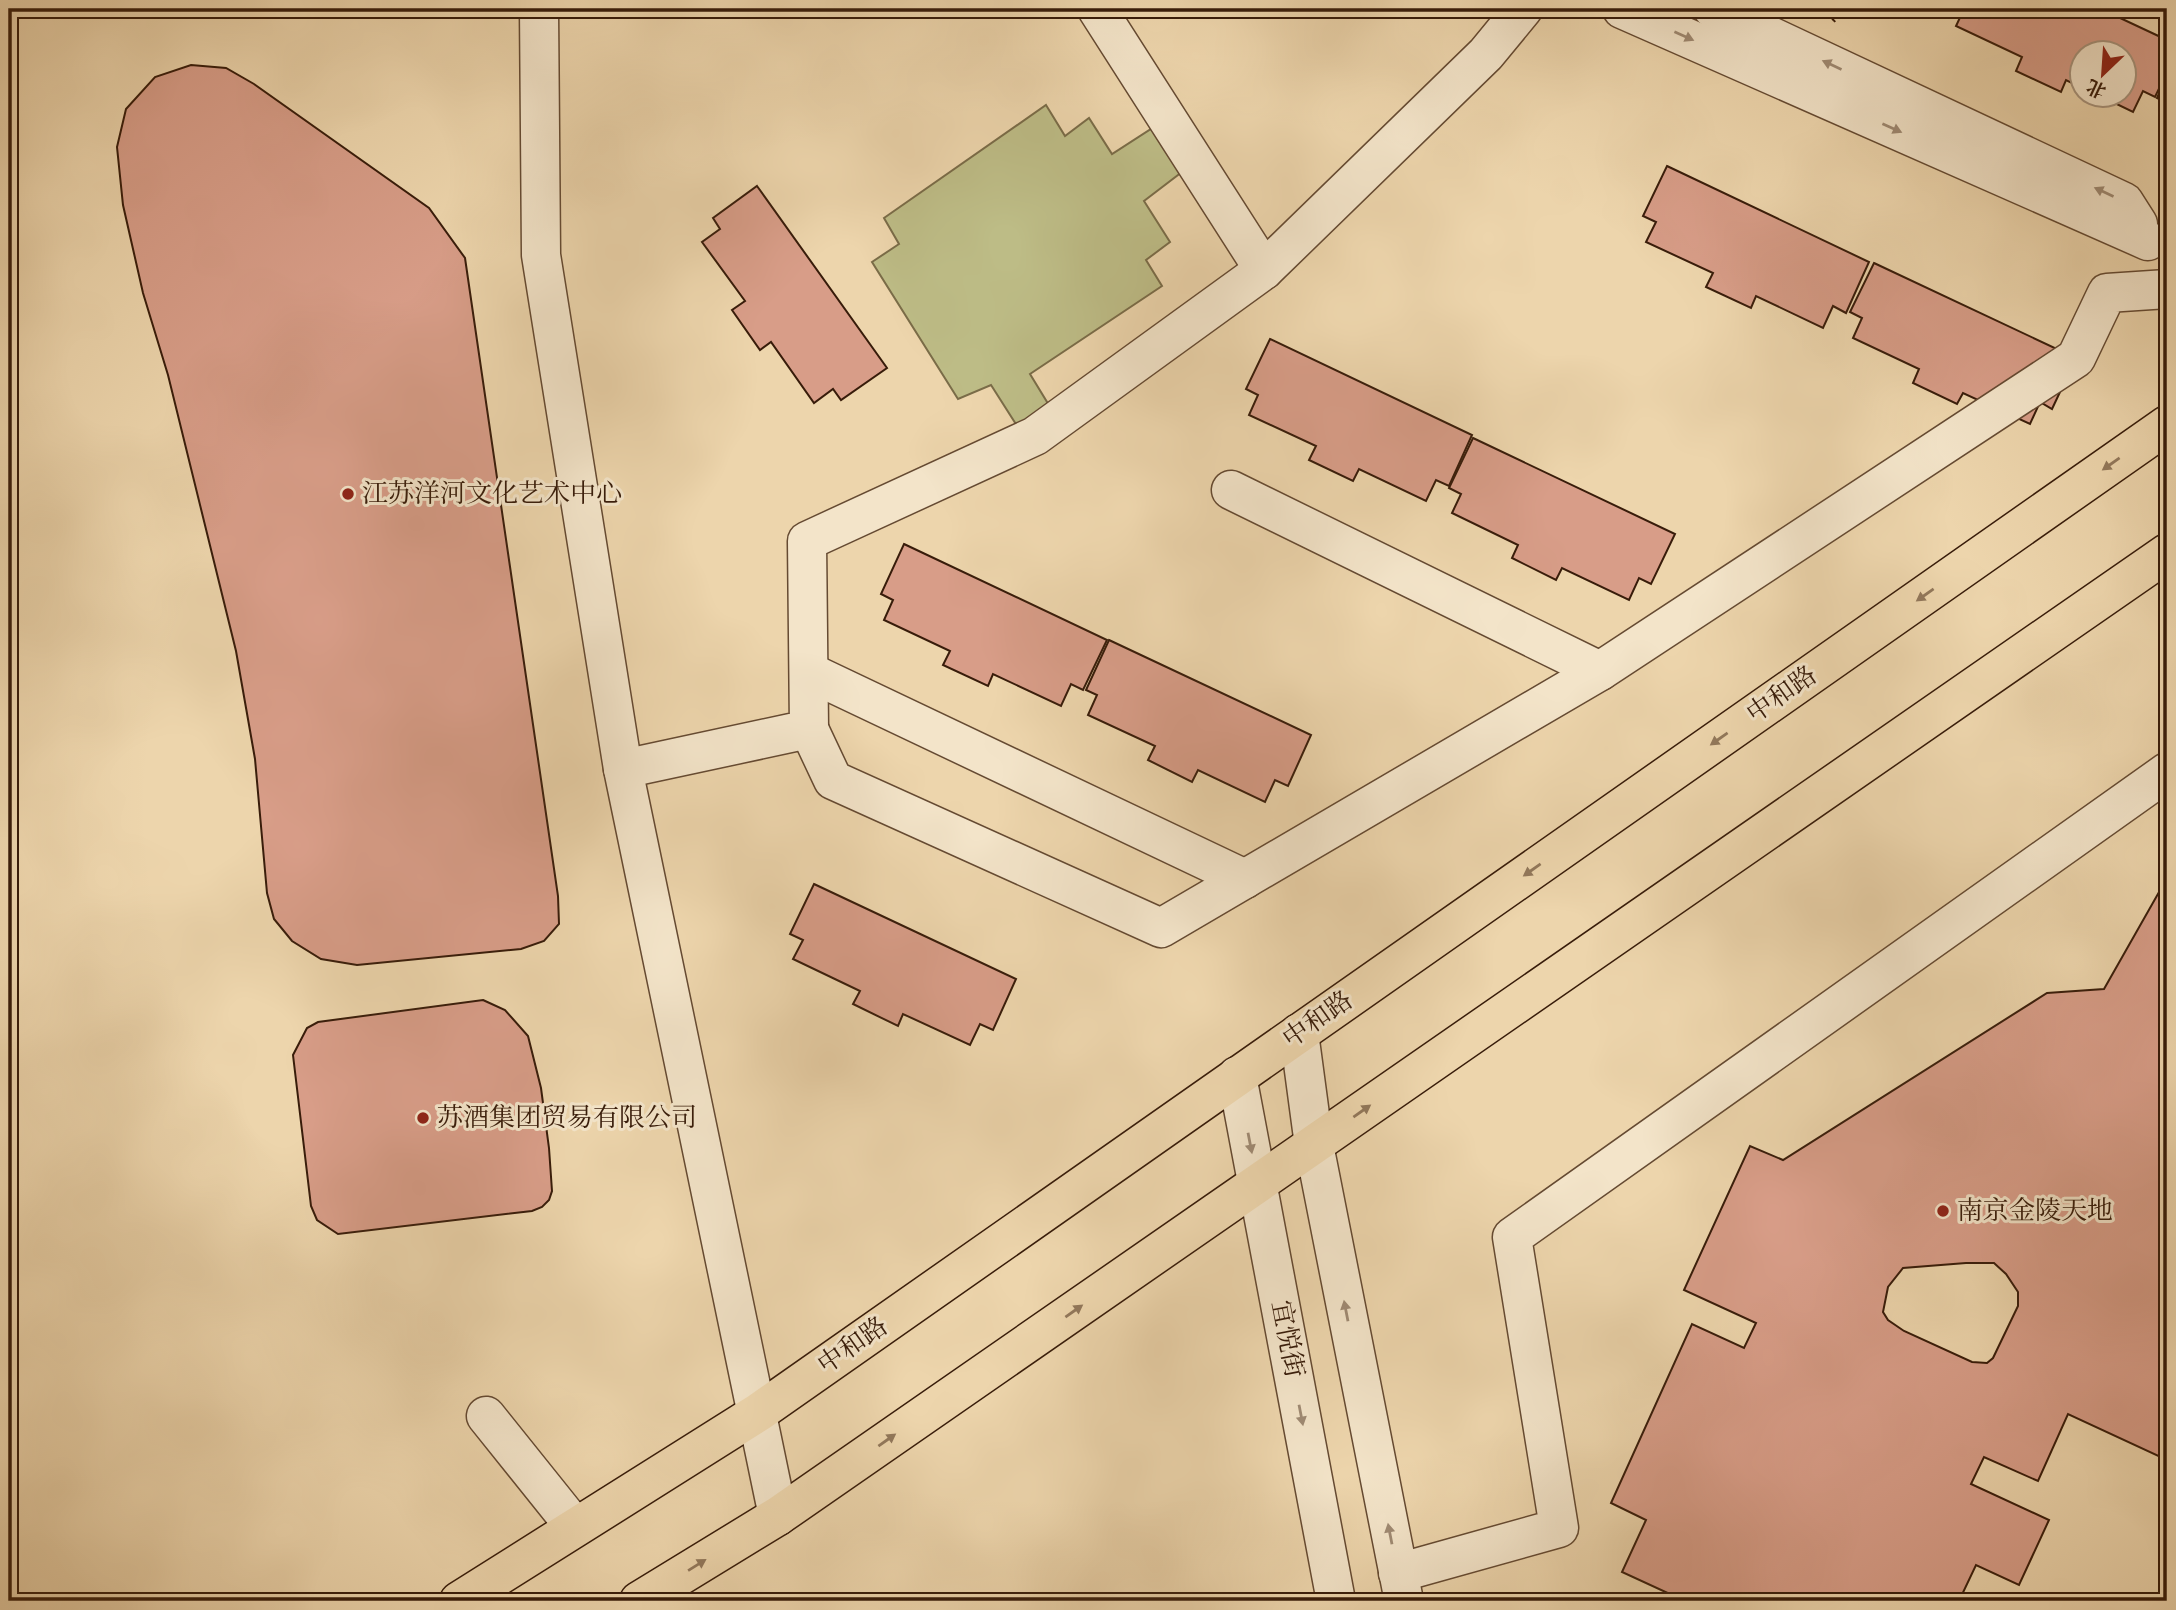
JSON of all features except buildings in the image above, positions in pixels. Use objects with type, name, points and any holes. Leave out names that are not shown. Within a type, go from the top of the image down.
[{"type":"main road","name":"中和路","points":[[459,1601],[759,1412],[2167,425]]},
{"type":"main road","points":[[639,1601],[778,1516],[2167,553]]},
{"type":"street","points":[[539,9],[541,255],[623,769],[759,1412],[778,1516]]},
{"type":"street","points":[[1097,9],[1264,270]]},
{"type":"street","points":[[1523,9],[1486,54],[1264,270],[1035,436],[807,541],[809,729],[833,780],[1161,928],[1600,671],[2076,359],[2107,293],[2167,289]]},
{"type":"street","points":[[1622,9],[2158,255]]},
{"type":"street","points":[[1713,9],[2124,202],[2158,255]]},
{"type":"street","points":[[1231,490],[1600,671]]},
{"type":"street","points":[[809,672],[1245,879]]},
{"type":"street","points":[[623,769],[809,729]]},
{"type":"street","points":[[1299,1033],[1314,1145],[1401,1587],[1559,1528],[1513,1237],[2167,772]]},
{"type":"street","name":"宜悦街","points":[[1237,1076],[1336,1601]]},
{"type":"street","points":[[486,1416],[575,1527]]},
{"type":"shaded area","points":[[1046,105],[1065,136],[1089,118],[1112,154],[1168,118],[1195,162],[1144,201],[1170,242],[1146,260],[1162,286],[1030,374],[1058,420],[1026,440],[991,385],[958,399],[872,262],[899,244],[884,218]]},
{"type":"place","name":"江苏洋河文化艺术中心","points":[[348,494]]},
{"type":"place","name":"苏酒集团贸易有限公司","points":[[423,1118]]},
{"type":"place","name":"南京金陵天地","points":[[1943,1211]]}]
